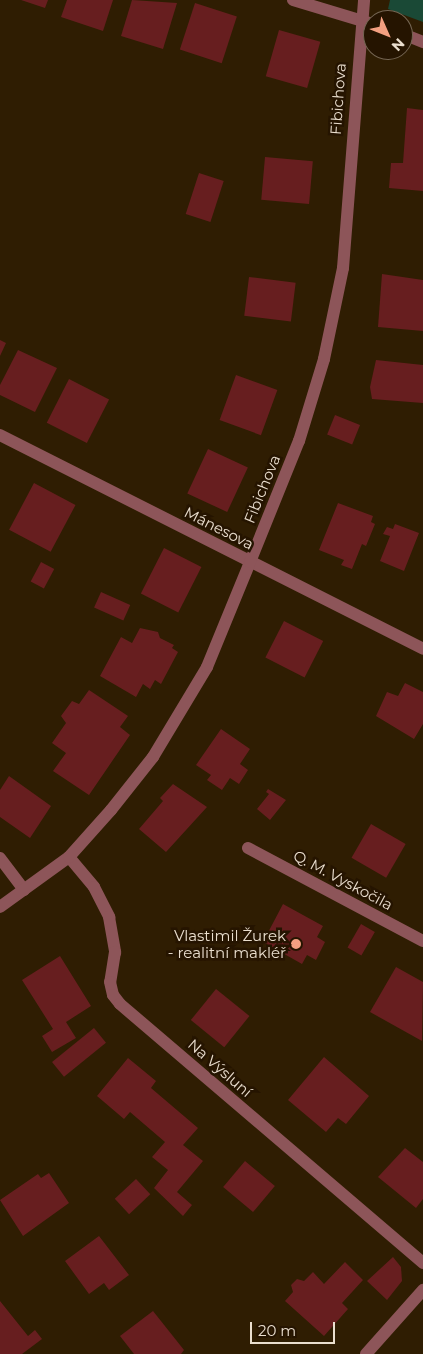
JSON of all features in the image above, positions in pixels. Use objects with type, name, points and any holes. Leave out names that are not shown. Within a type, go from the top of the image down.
[{"type":"street","points":[[293,0],[363,21]]},
{"type":"street","name":"Fibichova","points":[[0,906],[69,857],[112,810],[181,713],[207,667],[299,441],[324,359],[343,268],[360,20],[364,0]]},
{"type":"street","name":"Mánesova","points":[[0,435],[423,649]]},
{"type":"street","name":"Q. M. Vyskočila","points":[[248,848],[423,941]]},
{"type":"street","name":"Na Výsluní","points":[[69,857],[94,887],[109,917],[115,952],[110,982],[113,995],[120,1004],[423,1263]]},
{"type":"street","points":[[0,858],[24,890]]},
{"type":"street","points":[[366,1354],[423,1290]]},
{"type":"green space","points":[[390,0],[423,0],[423,22],[413,18],[413,10],[388,9]]},
{"type":"building","points":[[21,0],[48,0],[45,8]]},
{"type":"building","points":[[67,0],[113,0],[103,31],[61,17]]},
{"type":"building","points":[[132,0],[177,3],[163,49],[121,36]]},
{"type":"building","points":[[195,3],[237,17],[222,63],[180,50]]},
{"type":"building","points":[[279,30],[320,42],[307,88],[266,76]]},
{"type":"building","points":[[407,108],[423,110],[423,191],[389,188],[391,163],[403,163]]},
{"type":"building","points":[[265,157],[313,161],[309,204],[261,200]]},
{"type":"building","points":[[199,173],[224,181],[210,222],[186,214]]},
{"type":"building","points":[[382,274],[423,280],[423,331],[378,327]]},
{"type":"building","points":[[249,277],[296,283],[291,321],[244,316]]},
{"type":"building","points":[[0,340],[6,343],[0,356]]},
{"type":"building","points":[[18,350],[57,368],[35,412],[0,395],[0,385]]},
{"type":"building","points":[[376,360],[423,365],[423,403],[372,399],[370,387]]},
{"type":"building","points":[[236,375],[277,390],[261,435],[220,420]]},
{"type":"building","points":[[69,379],[109,399],[87,443],[47,423]]},
{"type":"building","points":[[335,415],[360,425],[352,445],[327,434]]},
{"type":"building","points":[[208,449],[248,468],[227,512],[187,493]]},
{"type":"building","points":[[34,483],[75,505],[51,552],[9,530]]},
{"type":"building","points":[[338,503],[373,516],[371,522],[375,524],[366,546],[362,544],[352,569],[341,565],[344,560],[319,550]]},
{"type":"building","points":[[395,524],[419,533],[404,571],[380,561],[390,536],[383,534],[387,527],[393,529]]},
{"type":"building","points":[[164,548],[201,567],[178,613],[141,593]]},
{"type":"building","points":[[41,562],[54,569],[44,588],[31,581]]},
{"type":"building","points":[[101,592],[130,605],[123,621],[94,608]]},
{"type":"building","points":[[284,621],[323,641],[305,678],[265,658]]},
{"type":"building","points":[[140,628],[158,632],[160,638],[174,645],[172,648],[178,652],[161,684],[155,680],[150,689],[143,684],[136,697],[100,676],[121,637],[132,643]]},
{"type":"building","points":[[405,683],[423,692],[423,724],[414,739],[376,716],[387,692],[398,696]]},
{"type":"building","points":[[89,690],[128,716],[120,727],[130,735],[89,795],[53,771],[66,753],[52,743],[66,723],[61,716],[72,701],[79,704]]},
{"type":"building","points":[[221,729],[250,749],[240,764],[248,770],[239,784],[230,778],[222,790],[207,780],[211,775],[196,765]]},
{"type":"building","points":[[9,776],[51,806],[30,838],[0,817],[0,790]]},
{"type":"building","points":[[173,784],[207,807],[166,852],[139,829],[163,801],[160,798]]},
{"type":"building","points":[[268,789],[286,800],[270,820],[257,809],[269,794],[266,792]]},
{"type":"building","points":[[371,824],[406,844],[386,878],[352,858]]},
{"type":"building","points":[[283,904],[323,926],[317,937],[325,942],[316,960],[307,955],[302,964],[263,942]]},
{"type":"building","points":[[361,924],[375,932],[361,955],[348,947]]},
{"type":"building","points":[[60,956],[91,1006],[66,1022],[76,1038],[52,1052],[42,1036],[53,1029],[22,980]]},
{"type":"building","points":[[396,967],[423,982],[422,1041],[370,1012]]},
{"type":"building","points":[[216,989],[249,1016],[224,1047],[191,1020]]},
{"type":"building","points":[[94,1028],[106,1043],[64,1077],[52,1062]]},
{"type":"building","points":[[324,1057],[369,1096],[346,1124],[338,1118],[326,1132],[288,1100]]},
{"type":"building","points":[[128,1058],[156,1081],[151,1088],[198,1128],[183,1145],[203,1161],[177,1192],[192,1205],[183,1216],[154,1188],[168,1170],[152,1157],[165,1142],[130,1112],[124,1119],[97,1096]]},
{"type":"building","points":[[405,1148],[423,1162],[423,1199],[416,1208],[378,1177]]},
{"type":"building","points":[[245,1161],[275,1186],[253,1212],[223,1187]]},
{"type":"building","points":[[49,1173],[69,1203],[23,1236],[0,1200],[38,1174],[41,1178]]},
{"type":"building","points":[[136,1179],[150,1194],[129,1214],[115,1199]]},
{"type":"building","points":[[99,1236],[129,1275],[109,1290],[104,1283],[89,1294],[65,1261]]},
{"type":"building","points":[[393,1257],[401,1267],[402,1281],[387,1300],[367,1281]]},
{"type":"building","points":[[345,1262],[363,1280],[342,1303],[348,1309],[324,1336],[285,1301],[293,1292],[291,1285],[297,1279],[304,1281],[313,1272],[324,1284]]},
{"type":"building","points":[[0,1301],[28,1336],[35,1330],[42,1339],[22,1354],[0,1354]]},
{"type":"building","points":[[153,1311],[184,1350],[181,1354],[134,1354],[120,1336]]},
{"type":"place","name":"Vlastimil Žurek - realitní makléř","points":[[296,944]]}]
